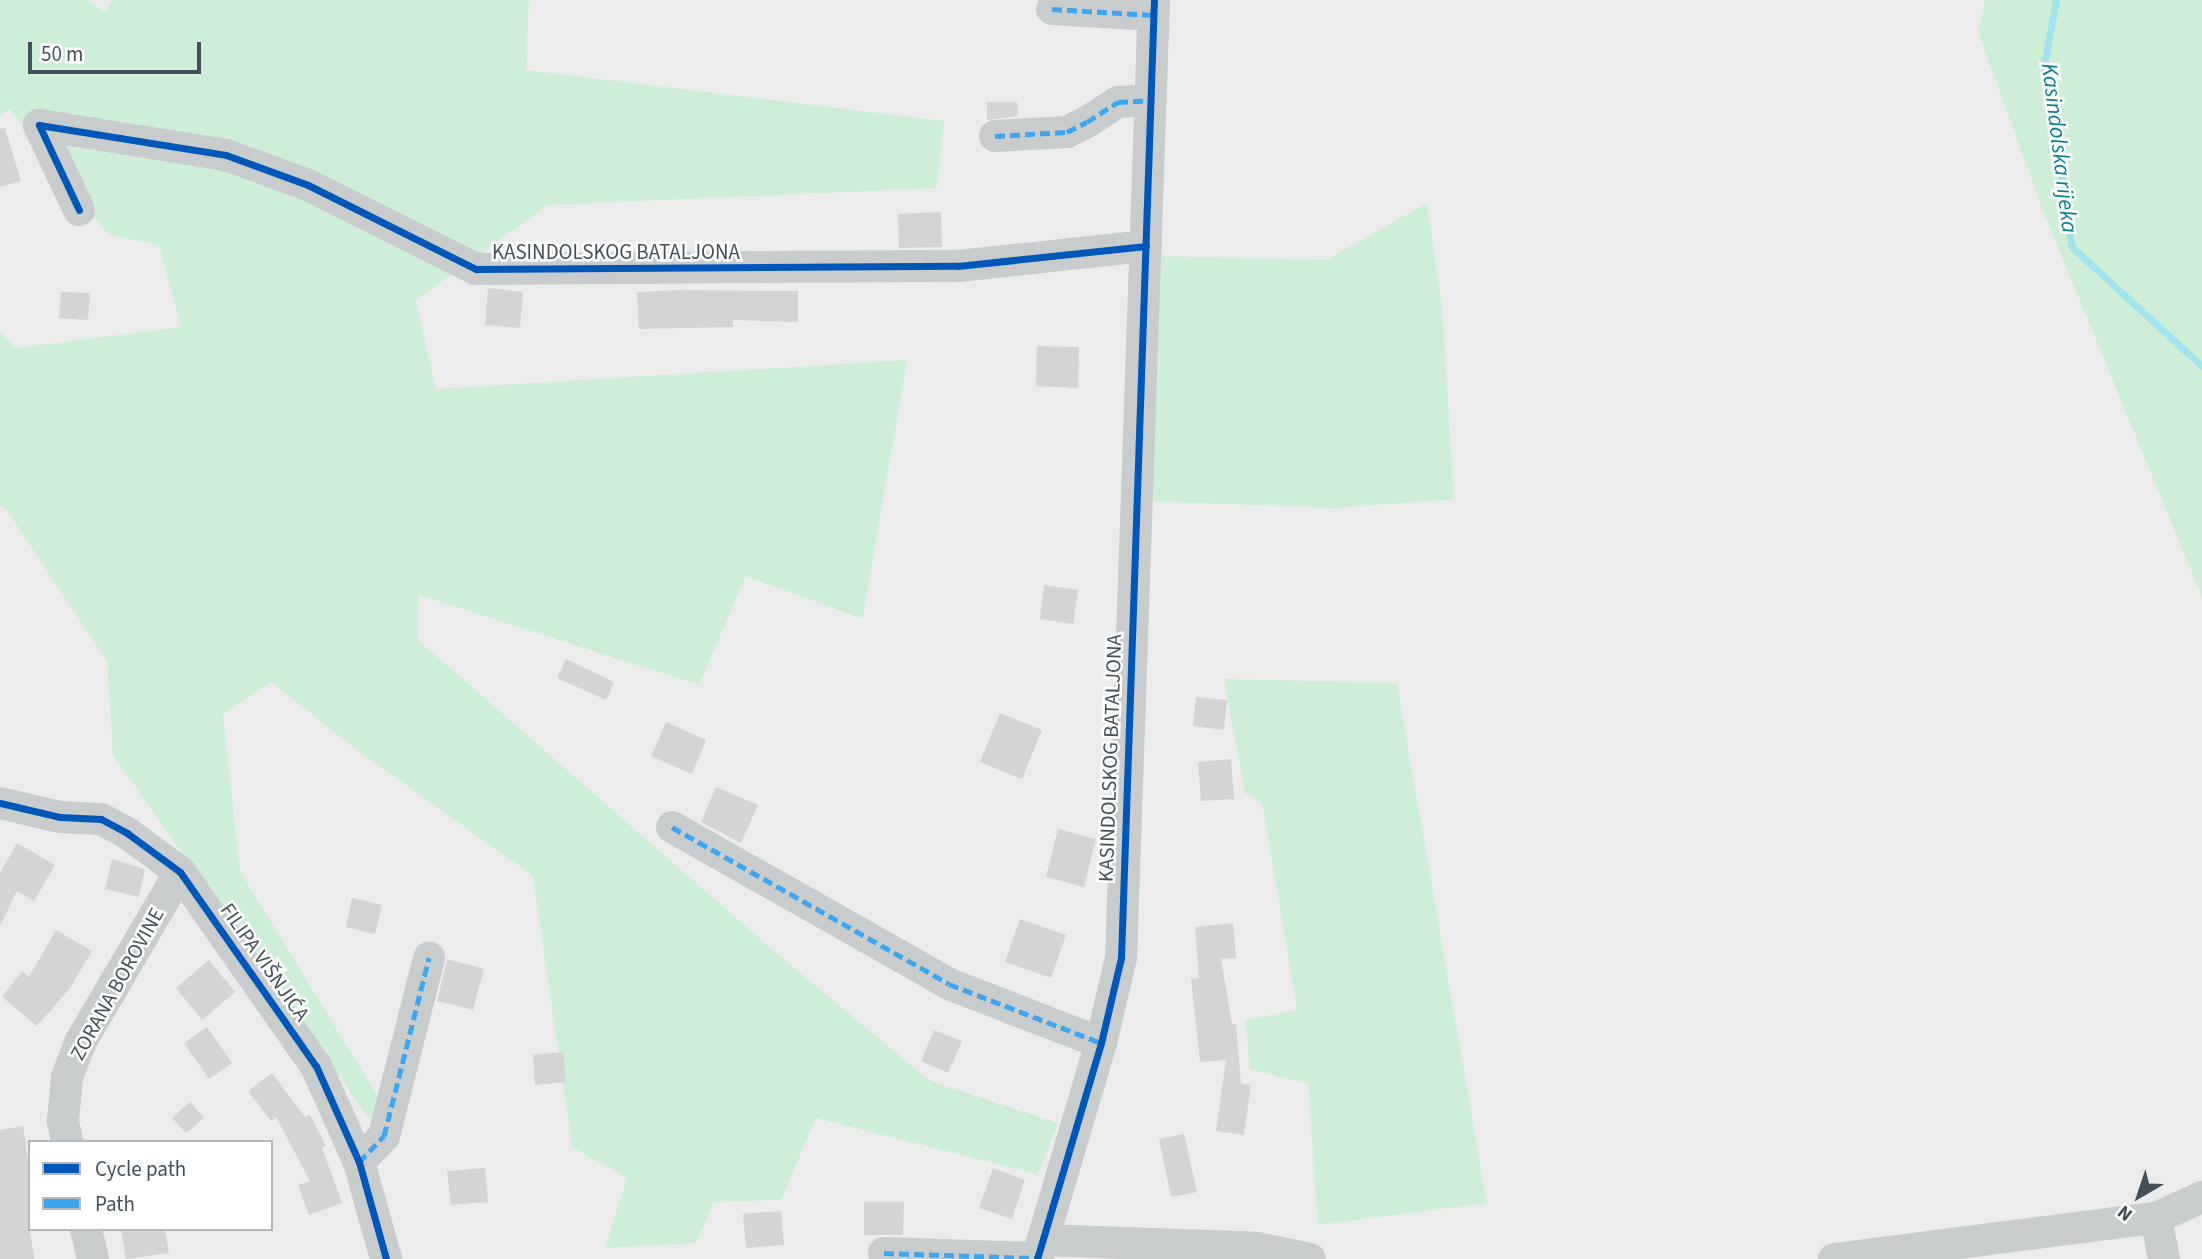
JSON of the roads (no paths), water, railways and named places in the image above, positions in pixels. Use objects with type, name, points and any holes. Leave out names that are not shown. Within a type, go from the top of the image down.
[{"type":"street","points":[[1052,9],[1154,8]]},
{"type":"street","name":"KASINDOLSKOG BATALJONA","points":[[1039,1252],[1101,1044],[1121,958],[1154,8]]},
{"type":"street","points":[[995,136],[1066,132],[1118,102],[1151,100]]},
{"type":"street","name":"KASINDOLSKOG BATALJONA","points":[[79,210],[38,125],[226,155],[308,185],[475,270],[958,266],[1146,246]]},
{"type":"street","name":"FILIPA VIŠNJIĆA","points":[[0,803],[60,817],[101,819],[127,833],[180,872],[316,1066],[359,1162],[387,1259]]},
{"type":"street","points":[[672,827],[949,984],[1101,1044]]},
{"type":"street","name":"ZORANA BOROVINE","points":[[67,1140],[63,1121],[66,1077],[81,1041],[180,872]]},
{"type":"street","points":[[359,1162],[384,1136],[429,958]]},
{"type":"street","points":[[1834,1259],[1962,1252],[2156,1218],[2202,1197]]},
{"type":"street","points":[[2156,1218],[2164,1259]]},
{"type":"street","points":[[86,1231],[93,1259]]},
{"type":"street","points":[[884,1253],[1256,1248],[1310,1259]]},
{"type":"waterway","name":"Kasindolska rijeka","points":[[2056,0],[2044,65],[2072,247],[2202,366]]}]
